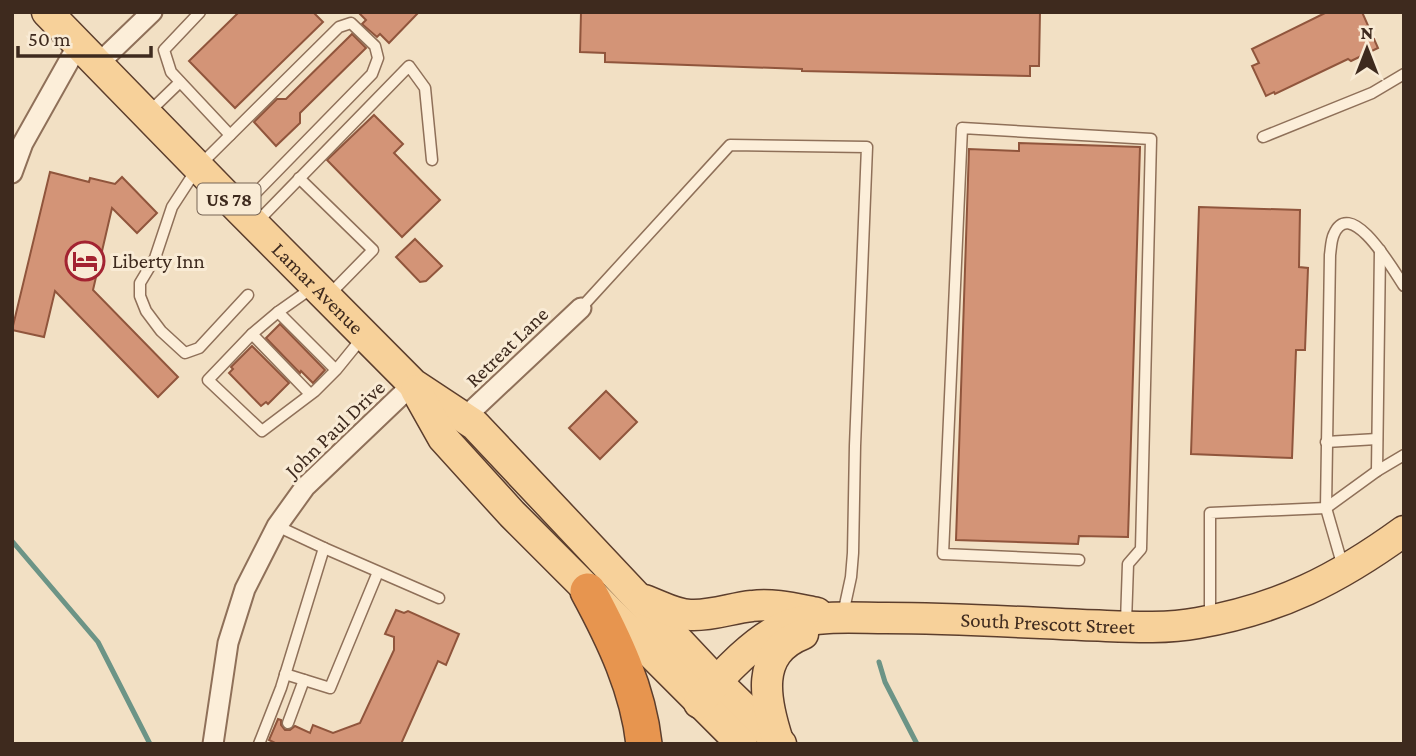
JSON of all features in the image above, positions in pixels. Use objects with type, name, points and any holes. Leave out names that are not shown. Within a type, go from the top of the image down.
[{"type":"highway","points":[[588,591],[608,627],[634,694],[642,722],[644,744]]},
{"type":"main road","name":"Lamar Avenue","points":[[47,12],[413,384],[475,425],[637,597],[708,692],[742,744]]},
{"type":"main road","name":"Lamar Avenue","points":[[413,384],[443,439],[588,591],[708,692],[780,743]]},
{"type":"main road","name":"South Prescott Street","points":[[708,692],[758,643],[775,631],[813,619],[910,618],[1143,627],[1196,624],[1289,599],[1344,571],[1404,531]]},
{"type":"main road","points":[[637,597],[690,615],[754,605],[780,606],[842,618]]},
{"type":"main road","points":[[780,743],[769,712],[766,688],[775,655],[790,639],[842,618]]},
{"type":"street","points":[[12,173],[23,144],[88,55],[152,12]]},
{"type":"street","name":"Retreat Lane","points":[[464,418],[581,308]]},
{"type":"street","name":"John Paul Drive","points":[[213,744],[228,643],[246,589],[277,526],[305,487],[413,384]]},
{"type":"lane","points":[[200,12],[164,50],[171,72],[230,135]]},
{"type":"lane","points":[[247,217],[372,74],[378,58],[375,46],[351,23],[339,27],[198,167],[172,207],[156,258],[140,283],[140,296],[146,311],[161,331],[184,353],[199,348],[248,295]]},
{"type":"lane","points":[[247,217],[299,178],[409,66],[425,88],[432,160]]},
{"type":"lane","points":[[1263,137],[1372,93],[1404,74]]},
{"type":"lane","points":[[146,115],[180,82]]},
{"type":"lane","points":[[1079,560],[943,554],[962,128],[1151,139],[1142,549],[1128,565],[1125,626]]},
{"type":"lane","points":[[581,308],[730,145],[867,147],[853,553],[842,618]]},
{"type":"lane","points":[[299,178],[373,250],[321,292],[278,312],[252,334],[208,380],[261,431],[310,394],[336,370],[364,335]]},
{"type":"lane","points":[[1344,571],[1326,508],[1330,255],[1338,227],[1346,223],[1356,224],[1380,250],[1404,286]]},
{"type":"lane","points":[[1377,471],[1380,250]]},
{"type":"lane","points":[[278,312],[312,351],[336,370]]},
{"type":"lane","points":[[252,334],[276,352],[310,394]]},
{"type":"lane","points":[[1326,442],[1377,439]]},
{"type":"lane","points":[[1210,620],[1210,513],[1326,508],[1404,455]]},
{"type":"lane","points":[[277,526],[439,598]]},
{"type":"lane","points":[[259,744],[285,674],[324,548]]},
{"type":"lane","points":[[285,674],[330,688],[378,572]]},
{"type":"lane","points":[[288,723],[304,680]]},
{"type":"building","points":[[239,12],[313,12],[323,22],[235,108],[189,61]]},
{"type":"building","points":[[358,12],[419,12],[389,43],[380,34],[377,37],[362,24],[366,20]]},
{"type":"building","points":[[581,12],[1040,12],[1039,66],[1030,66],[1030,76],[802,71],[605,62],[605,53],[580,52]]},
{"type":"building","points":[[1327,12],[1362,12],[1378,48],[1266,96],[1252,66],[1259,63],[1252,49]]},
{"type":"building","points":[[352,34],[366,48],[300,113],[300,123],[276,146],[254,122],[277,99],[286,99]]},
{"type":"building","points":[[374,115],[403,144],[394,153],[440,200],[402,237],[327,160]]},
{"type":"building","points":[[1019,143],[1140,147],[1128,537],[1079,536],[1078,544],[956,540],[969,149],[1019,151]]},
{"type":"building","points":[[50,172],[89,182],[90,178],[115,184],[122,177],[157,213],[137,233],[112,208],[93,290],[178,377],[158,397],[55,291],[44,337],[12,330]]},
{"type":"building","points":[[1199,207],[1300,210],[1299,267],[1308,268],[1305,350],[1296,350],[1292,458],[1191,454]]},
{"type":"building","points":[[415,239],[442,266],[426,281],[420,282],[396,257]]},
{"type":"building","points":[[280,324],[325,370],[313,383],[266,338]]},
{"type":"building","points":[[252,346],[289,383],[268,404],[266,402],[261,406],[229,373],[233,369],[231,367]]},
{"type":"building","points":[[606,391],[637,422],[600,459],[569,428]]},
{"type":"building","points":[[396,610],[404,613],[408,611],[459,634],[446,665],[438,661],[401,744],[277,744],[269,740],[278,719],[285,730],[295,726],[310,733],[313,725],[333,733],[360,723],[394,650],[394,637],[385,634]]},
{"type":"waterway","points":[[12,541],[98,642],[150,744]]},
{"type":"waterway","points":[[879,662],[885,682],[917,744]]},
{"type":"place","name":"Liberty Inn","points":[[85,261]]}]
